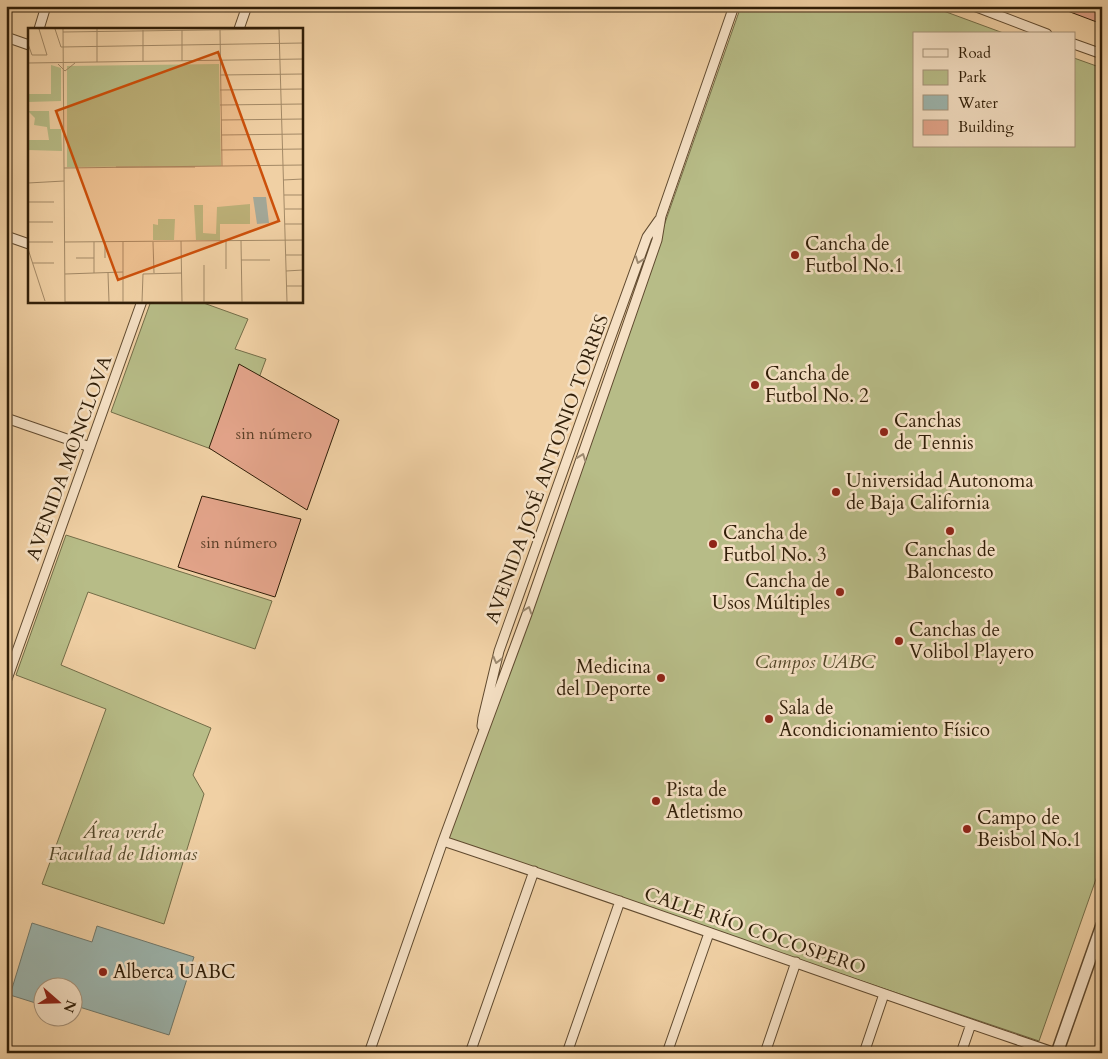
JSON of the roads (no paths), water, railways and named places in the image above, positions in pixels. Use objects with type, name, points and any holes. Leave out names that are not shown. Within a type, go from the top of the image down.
[{"type":"street","points":[[39,28],[46,6]]},
{"type":"street","name":"AVENIDA JOSÉ ANTONIO TORRES","points":[[369,1053],[443,841],[527,614],[613,368],[657,240],[661,216],[734,6]]},
{"type":"street","points":[[974,6],[1042,32]]},
{"type":"street","points":[[239,28],[245,7]]},
{"type":"street","points":[[6,37],[28,45]]},
{"type":"street","points":[[1076,45],[1102,54]]},
{"type":"street","name":"AVENIDA JOSÉ ANTONIO TORRES","points":[[481,738],[483,718],[499,651],[600,364],[647,237],[661,216]]},
{"type":"street","points":[[6,236],[28,244]]},
{"type":"street","name":"AVENIDA MONCLOVA","points":[[6,682],[142,302]]},
{"type":"street","points":[[600,364],[613,368]]},
{"type":"street","points":[[6,418],[90,447]]},
{"type":"street","points":[[557,487],[570,490]]},
{"type":"street","name":"CALLE RÍO COCOSPERO","points":[[443,841],[1057,1053]]},
{"type":"street","points":[[470,1053],[534,871]]},
{"type":"street","points":[[567,1053],[620,901]]},
{"type":"street","points":[[1057,1053],[1102,925]]},
{"type":"street","points":[[666,1053],[709,933]]},
{"type":"street","points":[[765,1053],[796,962]]},
{"type":"street","points":[[864,1053],[884,994]]},
{"type":"street","points":[[961,1053],[971,1024]]},
{"type":"water","name":"Alberca UABC","points":[[32,923],[92,942],[97,926],[194,957],[169,1035],[82,1008],[82,976],[32,976],[32,1002],[10,995]]},
{"type":"place","name":"Cancha de Futbol No.1","points":[[795,255]]},
{"type":"place","name":"Cancha de Futbol No. 2","points":[[755,385]]},
{"type":"place","name":"Canchas de Tennis","points":[[884,432]]},
{"type":"place","name":"Universidad Autonoma de Baja California","points":[[836,492]]},
{"type":"place","name":"Canchas de Baloncesto","points":[[950,531]]},
{"type":"place","name":"Cancha de Futbol No. 3","points":[[713,544]]},
{"type":"place","name":"Cancha de Usos Múltiples","points":[[840,592]]},
{"type":"place","name":"Canchas de Volibol Playero","points":[[899,641]]},
{"type":"place","name":"Medicina del Deporte","points":[[661,678]]},
{"type":"place","name":"Sala de Acondicionamiento Físico","points":[[769,719]]},
{"type":"place","name":"Pista de Atletismo","points":[[656,801]]},
{"type":"place","name":"Campo de Beisbol No.1","points":[[967,829]]},
{"type":"place","name":"Alberca UABC","points":[[103,972]]},
{"type":"park label","name":"Campos UABC","points":[[815,662]]},
{"type":"park label","name":"Área verde Facultad de Idiomas","points":[[123,843]]}]
